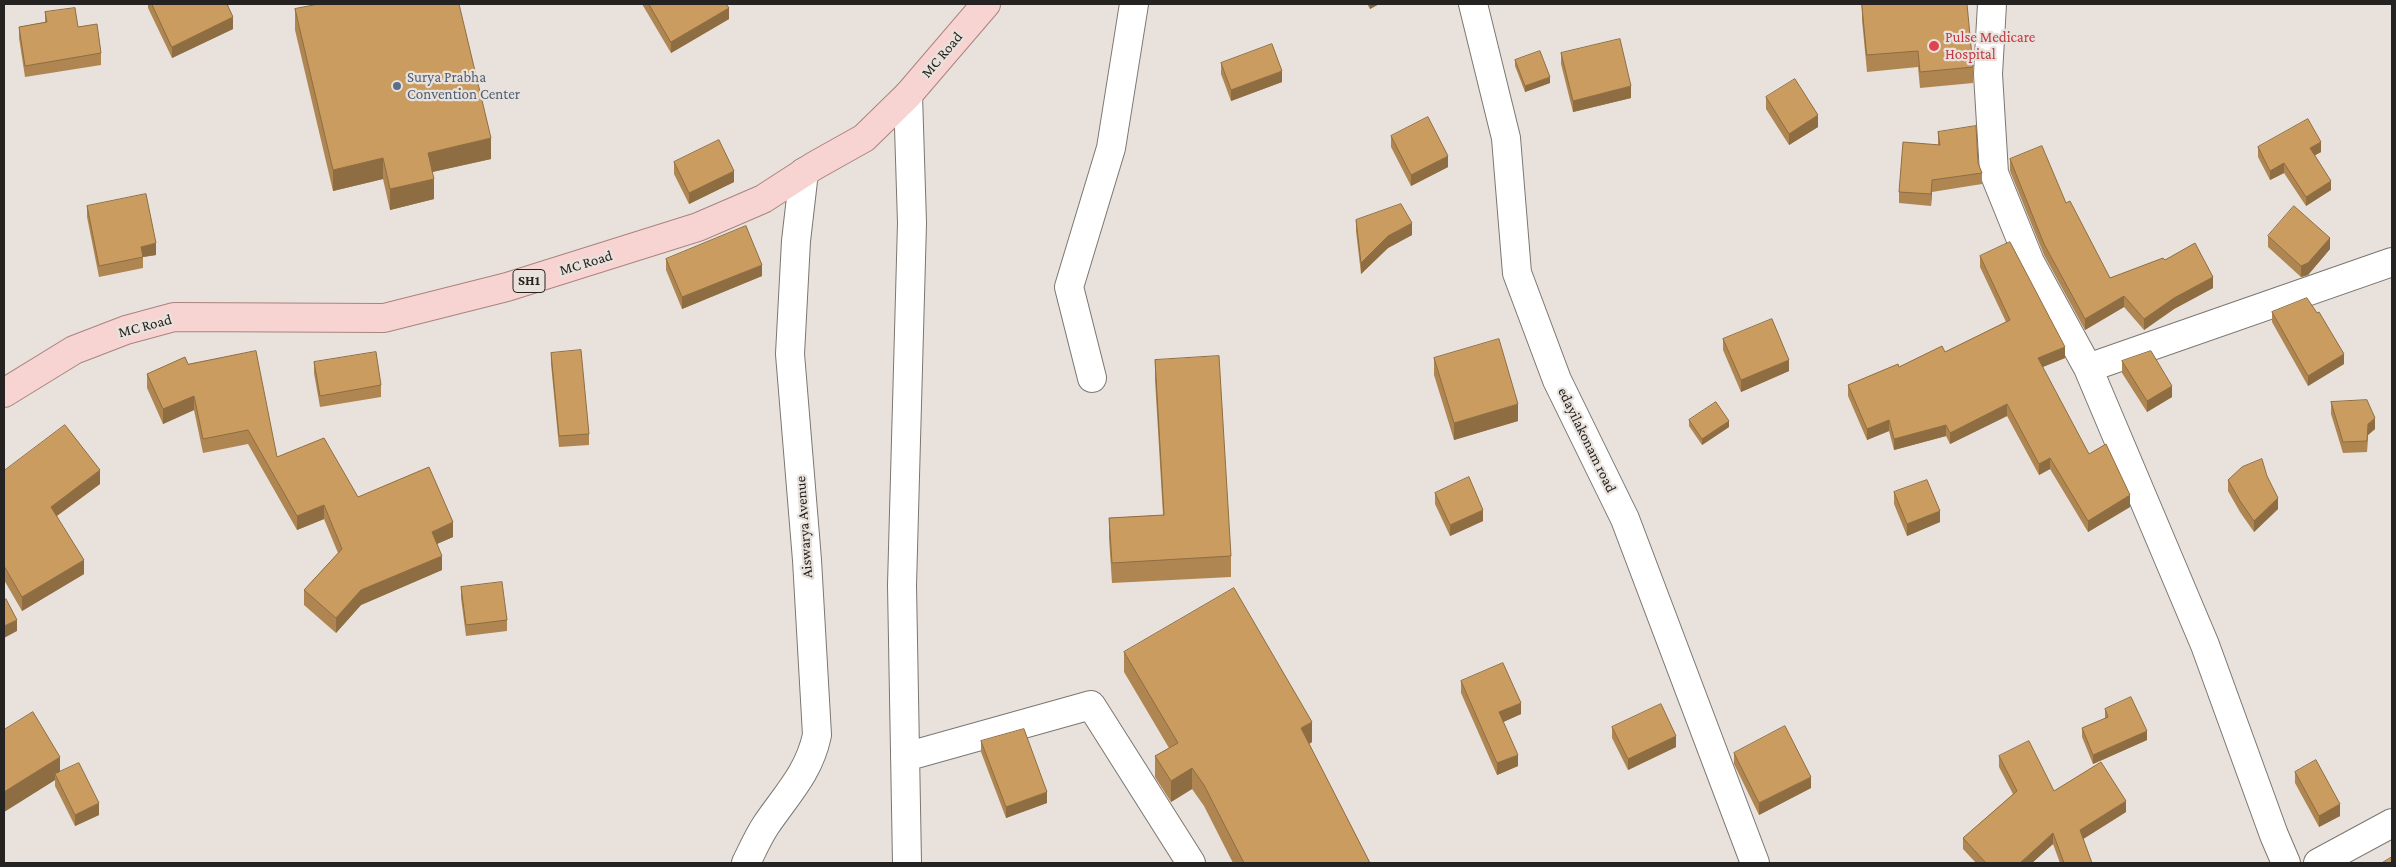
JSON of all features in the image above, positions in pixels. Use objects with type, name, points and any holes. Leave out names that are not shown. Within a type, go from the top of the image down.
[{"type":"main road","name":"MC Road","points":[[4,393],[74,350],[126,330],[174,317],[384,318],[507,288],[698,227],[763,199],[804,172],[864,138],[908,95],[986,4]]},
{"type":"street","points":[[1092,378],[1069,287],[1111,148],[1134,4]]},
{"type":"street","name":"edayilakonam road","points":[[1473,4],[1506,138],[1517,273],[1557,380],[1625,518],[1755,863]]},
{"type":"street","points":[[1992,4],[1988,74],[1994,173],[2030,262],[2088,368],[2205,645],[2286,863]]},
{"type":"street","points":[[907,863],[902,585],[912,223],[908,95]]},
{"type":"street","name":"Aiswarya Avenue","points":[[746,863],[765,827],[803,774],[812,756],[817,735],[807,560],[790,354],[796,240],[804,172]]},
{"type":"street","points":[[2088,368],[2392,262]]},
{"type":"street","points":[[905,757],[1092,705],[1191,863]]},
{"type":"street","points":[[2318,863],[2392,823]]},
{"type":"building","points":[[152,4],[227,4],[233,17],[172,47]]},
{"type":"building","points":[[319,4],[459,4],[491,138],[428,153],[434,179],[390,189],[383,158],[333,170],[295,9]]},
{"type":"building","points":[[649,4],[726,4],[729,8],[671,42]]},
{"type":"building","points":[[1862,4],[1967,4],[1973,67],[1920,72],[1918,51],[1867,55]]},
{"type":"building","points":[[75,8],[78,27],[97,24],[101,53],[25,66],[19,27],[47,22],[45,12]]},
{"type":"building","points":[[1620,39],[1631,86],[1573,101],[1561,53]]},
{"type":"building","points":[[1272,44],[1282,71],[1231,90],[1221,63]]},
{"type":"building","points":[[1540,51],[1550,77],[1525,86],[1515,60]]},
{"type":"building","points":[[1795,79],[1818,115],[1789,134],[1766,97]]},
{"type":"building","points":[[1428,117],[1448,156],[1411,175],[1391,136]]},
{"type":"building","points":[[2308,119],[2321,142],[2310,148],[2331,181],[2306,197],[2284,163],[2270,171],[2258,147]]},
{"type":"building","points":[[1976,126],[1978,163],[1982,173],[1932,180],[1931,194],[1899,192],[1903,142],[1940,145],[1938,132]]},
{"type":"building","points":[[719,140],[734,171],[689,193],[674,162]]},
{"type":"building","points":[[2042,146],[2066,203],[2070,201],[2110,278],[2163,258],[2165,260],[2195,243],[2213,277],[2174,298],[2144,319],[2124,296],[2085,319],[2044,244],[2010,159]]},
{"type":"building","points":[[146,194],[156,243],[141,247],[143,257],[99,266],[87,206]]},
{"type":"building","points":[[1401,204],[1412,223],[1388,236],[1361,263],[1356,220]]},
{"type":"building","points":[[2294,206],[2330,238],[2308,263],[2301,266],[2268,236]]},
{"type":"building","points":[[746,226],[762,265],[682,297],[666,259]]},
{"type":"building","points":[[2010,242],[2065,347],[2038,358],[2089,454],[2106,444],[2130,495],[2088,521],[2050,458],[2039,464],[2007,404],[1950,433],[1946,425],[1894,439],[1889,420],[1867,429],[1848,385],[1898,364],[1899,367],[1942,346],[1945,352],[2010,320],[1980,256]]},
{"type":"building","points":[[2307,298],[2317,313],[2319,312],[2344,354],[2308,376],[2272,312]]},
{"type":"building","points":[[1772,319],[1789,360],[1741,380],[1723,339]]},
{"type":"building","points":[[1499,339],[1518,404],[1454,423],[1434,358]]},
{"type":"building","points":[[581,350],[589,434],[559,436],[551,353]]},
{"type":"building","points":[[256,351],[277,457],[324,438],[358,497],[429,467],[453,522],[432,532],[442,556],[361,590],[336,618],[304,590],[342,549],[324,505],[297,516],[248,430],[203,439],[194,396],[163,409],[147,374],[185,357],[188,364]]},
{"type":"building","points":[[2151,351],[2172,386],[2147,401],[2122,361]]},
{"type":"building","points":[[376,352],[381,385],[320,396],[314,362]]},
{"type":"building","points":[[1219,356],[1231,556],[1112,563],[1109,518],[1164,515],[1155,360]]},
{"type":"building","points":[[2367,400],[2375,418],[2368,424],[2367,441],[2343,442],[2331,402]]},
{"type":"building","points":[[1716,402],[1729,421],[1702,439],[1689,420]]},
{"type":"building","points":[[65,425],[100,470],[51,507],[84,560],[22,597],[4,566],[4,471]]},
{"type":"building","points":[[2262,459],[2267,476],[2278,498],[2254,521],[2228,480],[2242,467]]},
{"type":"building","points":[[1469,477],[1483,510],[1450,525],[1435,493]]},
{"type":"building","points":[[1927,480],[1940,511],[1907,524],[1894,492]]},
{"type":"building","points":[[502,582],[507,620],[466,625],[461,587]]},
{"type":"building","points":[[1234,588],[1312,722],[1301,728],[1370,863],[1244,863],[1204,785],[1192,768],[1171,781],[1155,756],[1178,743],[1124,652]]},
{"type":"building","points":[[6,599],[17,620],[4,626],[4,601]]},
{"type":"building","points":[[1503,663],[1521,703],[1499,712],[1518,755],[1497,763],[1461,681]]},
{"type":"building","points":[[2131,697],[2147,731],[2093,755],[2082,728],[2108,717],[2105,709]]},
{"type":"building","points":[[1661,704],[1676,736],[1628,759],[1612,727]]},
{"type":"building","points":[[33,712],[60,757],[4,792],[4,730]]},
{"type":"building","points":[[1785,726],[1811,777],[1759,803],[1734,753]]},
{"type":"building","points":[[1024,729],[1047,792],[1006,807],[981,741]]},
{"type":"building","points":[[2029,741],[2054,791],[2101,762],[2126,801],[2080,830],[2092,863],[2064,863],[2053,833],[2020,863],[1986,863],[1963,838],[2017,791],[1999,756]]},
{"type":"building","points":[[2316,760],[2340,804],[2319,816],[2295,772]]},
{"type":"building","points":[[79,763],[99,803],[75,815],[55,774]]},
{"type":"building","points":[[2392,857],[2392,863],[2382,863]]},
{"type":"place","name":"Pulse Medicare Hospital","points":[[1934,46]]},
{"type":"place","name":"Surya Prabha Convention Center","points":[[397,86]]}]
